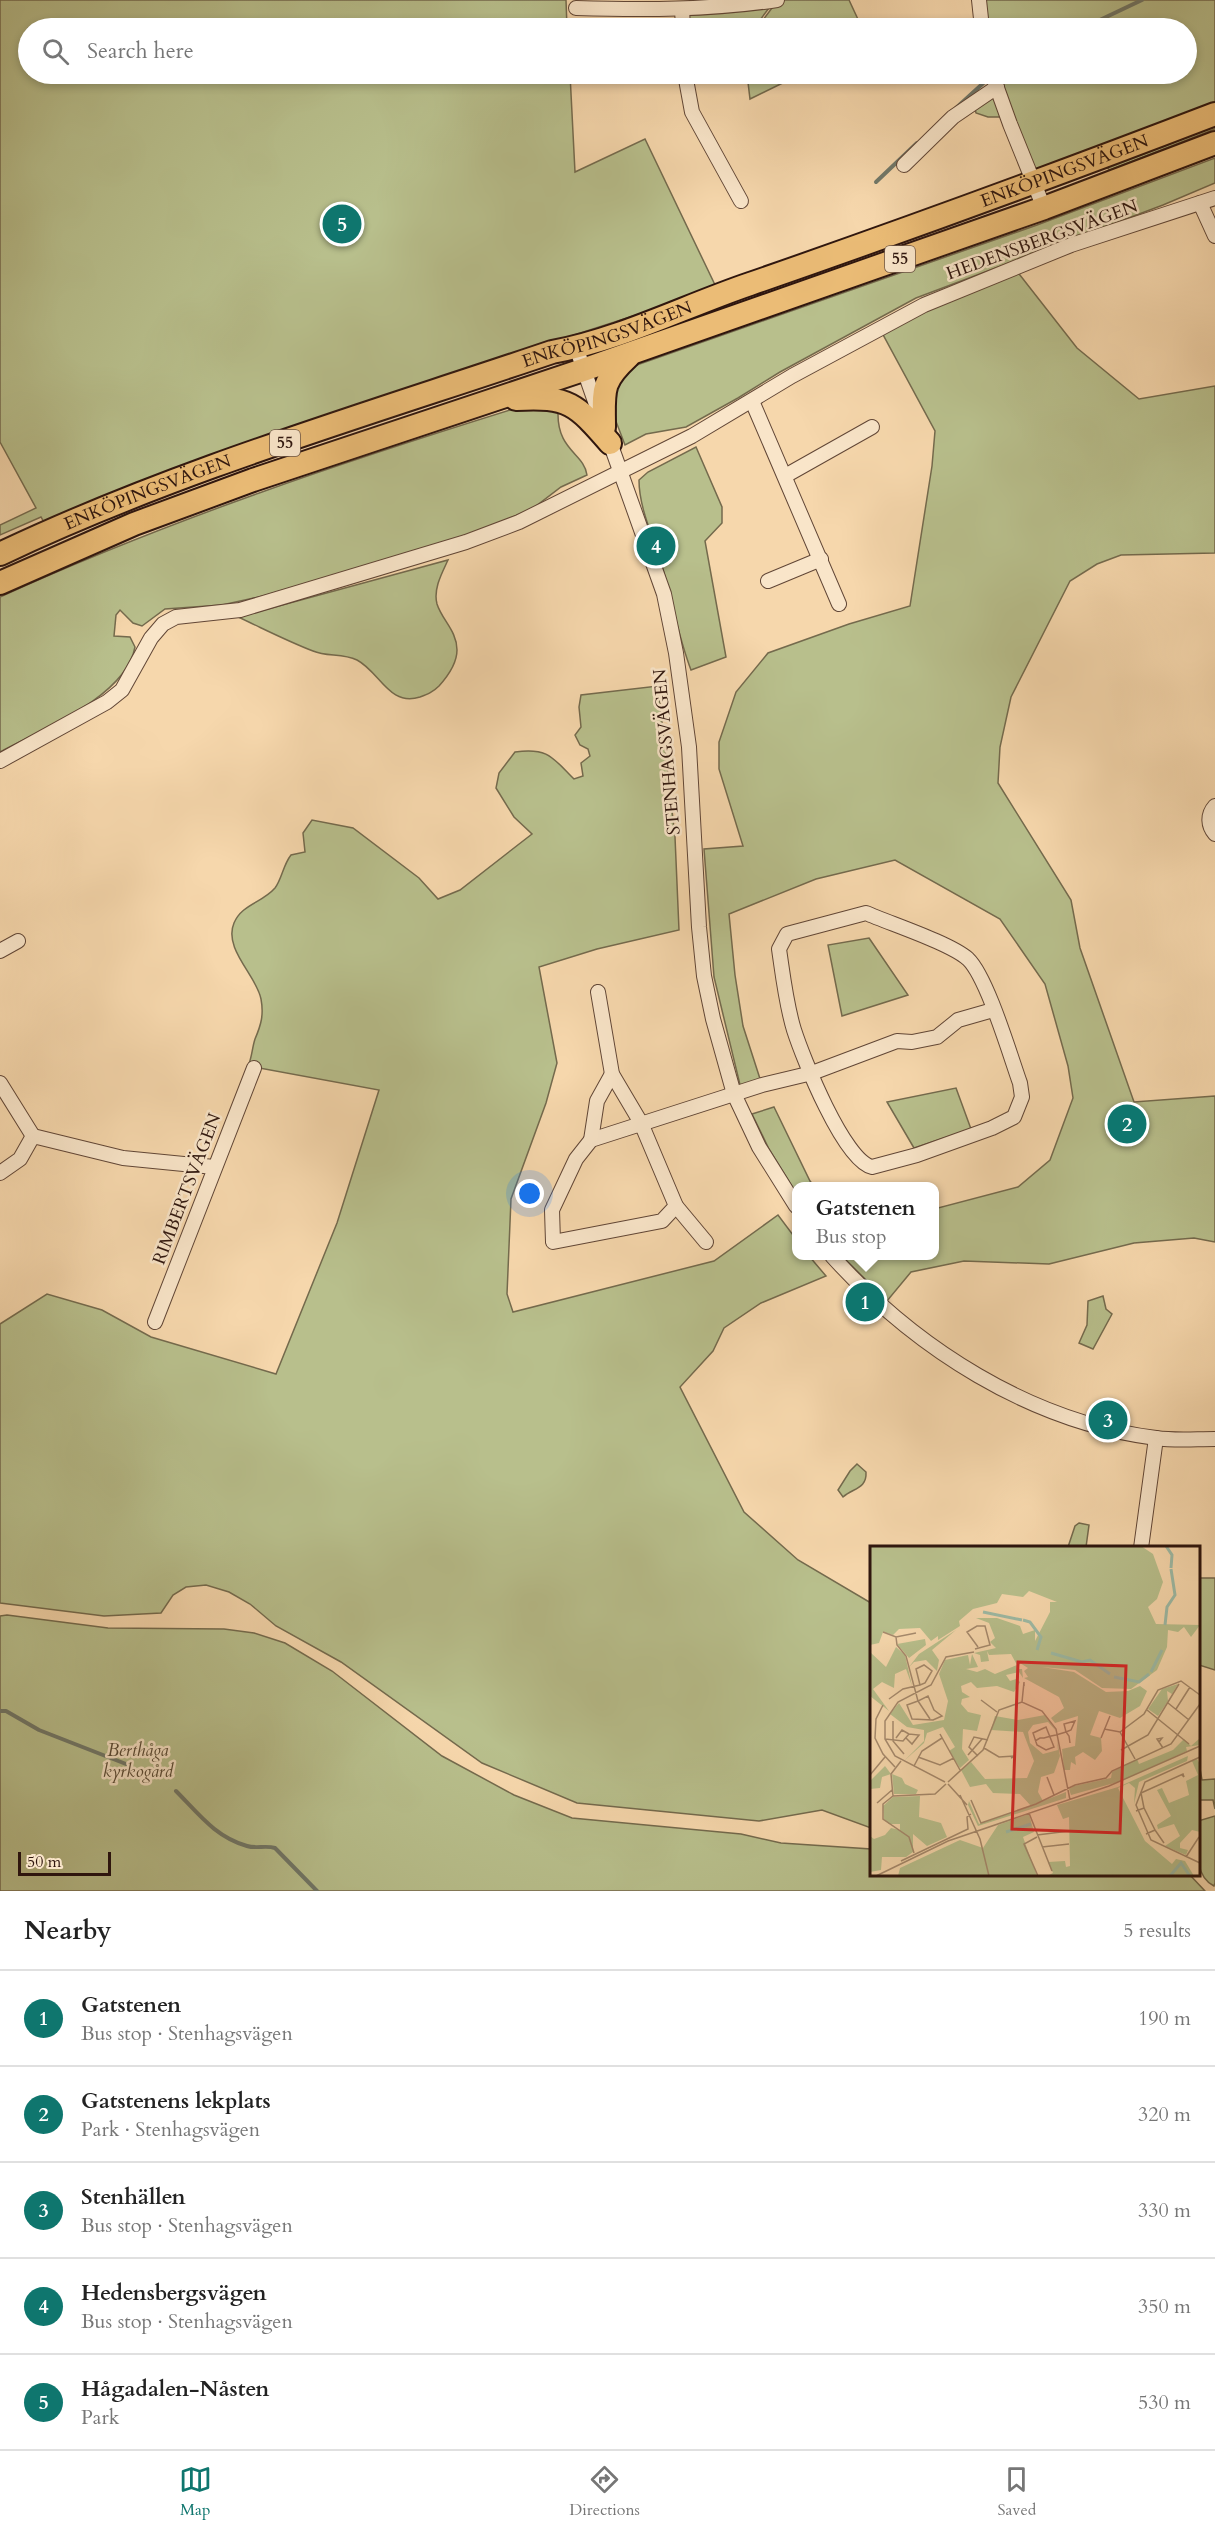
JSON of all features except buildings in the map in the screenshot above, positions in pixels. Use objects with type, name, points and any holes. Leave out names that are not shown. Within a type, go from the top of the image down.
[{"type":"main road","name":"ENKÖPINGSVÄGEN","points":[[0,554],[125,500],[552,352],[576,347],[1035,183],[1215,114]]},
{"type":"main road","name":"ENKÖPINGSVÄGEN","points":[[0,583],[134,524],[253,480],[583,370],[1044,208],[1215,143]]},
{"type":"main road","points":[[607,435],[606,383],[612,372],[633,352]]},
{"type":"main road","points":[[493,400],[540,398],[568,403],[583,412],[607,435]]},
{"type":"street","points":[[576,8],[682,9],[731,7],[777,0]]},
{"type":"street","points":[[979,0],[981,18]]},
{"type":"street","points":[[682,9],[682,18]]},
{"type":"street","points":[[687,84],[692,112],[741,201]]},
{"type":"street","points":[[904,165],[990,84]]},
{"type":"street","points":[[996,84],[1014,135],[1044,208]]},
{"type":"street","name":"HEDENSBERGSVÄGEN","points":[[0,761],[107,702],[122,690],[151,638],[163,624],[176,617],[240,610],[466,542],[519,522],[692,436],[792,376],[924,305],[1071,245],[1215,198]]},
{"type":"street","points":[[1200,203],[1215,236]]},
{"type":"street","name":"STENHAGSVÄGEN","points":[[576,347],[664,594],[676,653],[689,747],[699,927],[704,976],[713,1018],[735,1094],[759,1147],[792,1200]]},
{"type":"street","points":[[752,401],[839,604]]},
{"type":"street","points":[[785,476],[872,427]]},
{"type":"street","points":[[768,581],[821,559]]},
{"type":"street","points":[[1215,806],[1209,819],[1209,828],[1215,834]]},
{"type":"street","points":[[866,914],[945,946],[967,958],[979,972],[1020,1083],[1022,1097],[1014,1117],[992,1128],[881,1167],[866,1166],[845,1140],[826,1110],[812,1073],[794,1030],[779,949],[787,934],[866,914]]},
{"type":"street","points":[[0,951],[18,941]]},
{"type":"street","points":[[598,992],[612,1074],[641,1123],[676,1206],[706,1242]]},
{"type":"street","points":[[591,1140],[735,1094],[812,1073],[897,1041],[912,1042],[937,1037],[958,1020],[993,1010]]},
{"type":"street","name":"RIMBERTSVÄGEN","points":[[155,1322],[254,1068]]},
{"type":"street","points":[[612,1074],[597,1101],[591,1140],[576,1159],[552,1210],[553,1242],[662,1221],[676,1206]]},
{"type":"street","points":[[0,1083],[33,1137],[123,1158],[214,1167]]},
{"type":"street","points":[[0,1173],[20,1159],[33,1137]]},
{"type":"street","points":[[836,1260],[857,1283],[927,1343],[993,1383],[1072,1418],[1121,1432],[1156,1438],[1215,1438]]},
{"type":"street","points":[[1142,1546],[1156,1438]]},
{"type":"green space","points":[[0,0],[566,0],[567,18],[18,18],[18,84],[571,84],[575,172],[645,139],[717,289],[422,384],[45,524],[41,517],[0,535],[0,525],[36,508],[0,442]]},
{"type":"green space","points":[[778,0],[849,0],[857,18],[764,18]]},
{"type":"green space","points":[[975,0],[1215,0],[1215,106],[1032,175],[995,84],[1197,84],[1197,18],[977,18]]},
{"type":"green space","points":[[772,4],[762,18],[685,18],[685,12]]},
{"type":"green space","points":[[748,84],[781,84],[750,99]]},
{"type":"green space","points":[[990,90],[1003,113],[999,117],[988,117],[976,113],[975,109]]},
{"type":"green space","points":[[1215,121],[1215,129],[1110,170],[1106,167]]},
{"type":"green space","points":[[1215,158],[1215,183],[1163,205],[916,298],[780,372],[686,427],[646,434],[625,445],[612,411],[615,380],[631,367],[1037,225]]},
{"type":"green space","points":[[1016,270],[1077,348],[1139,399],[1215,386],[1215,553],[1121,555],[1097,564],[1070,581],[1011,697],[1000,747],[998,783],[1071,900],[1080,948],[1134,1102],[1215,1096],[1215,1242],[1194,1238],[1134,1243],[1049,1264],[964,1261],[911,1272],[887,1301],[846,1260],[939,1260],[939,1208],[1018,1187],[1050,1160],[1073,1098],[1068,1066],[1045,984],[1000,919],[895,860],[816,879],[729,914],[743,1026],[762,1085],[741,1089],[714,977],[704,849],[743,846],[719,769],[719,742],[736,692],[768,653],[849,624],[910,606],[932,466],[935,431],[880,329]]},
{"type":"green space","points":[[523,406],[558,412],[562,435],[581,461],[587,475],[561,487],[532,509],[465,537],[263,596],[222,605],[165,609],[142,626],[133,623],[120,610],[116,615],[114,636],[130,637],[135,647],[128,665],[116,681],[80,710],[0,752],[0,597],[128,542],[258,493]]},
{"type":"green space","points":[[696,447],[722,507],[722,523],[705,541],[726,657],[691,670],[662,566],[644,513],[639,480],[648,472]]},
{"type":"green space","points":[[448,560],[439,581],[436,598],[439,610],[455,637],[457,655],[446,678],[439,686],[420,697],[409,699],[393,693],[357,660],[313,651],[238,617]]},
{"type":"green space","points":[[658,686],[675,837],[679,930],[597,949],[539,967],[557,1063],[546,1103],[511,1199],[507,1294],[513,1312],[714,1261],[778,1215],[792,1234],[792,1260],[812,1260],[826,1276],[761,1303],[724,1328],[713,1351],[680,1387],[744,1512],[798,1560],[870,1602],[870,1828],[822,1810],[759,1821],[577,1803],[482,1763],[341,1662],[276,1626],[250,1604],[229,1592],[206,1585],[186,1587],[173,1595],[161,1613],[104,1616],[0,1603],[0,1324],[47,1294],[102,1310],[151,1337],[276,1374],[337,1223],[379,1090],[248,1066],[260,1024],[262,1005],[258,990],[233,943],[234,923],[242,912],[275,888],[291,855],[305,852],[303,833],[312,820],[353,828],[419,878],[438,899],[460,890],[532,834],[514,817],[496,788],[499,773],[515,752],[543,753],[555,760],[574,779],[583,776],[581,763],[590,756],[588,749],[580,745],[575,735],[581,727],[579,707],[581,695]]},
{"type":"green space","points":[[869,938],[908,995],[842,1016],[828,945]]},
{"type":"green space","points":[[956,1088],[971,1129],[914,1148],[887,1102]]},
{"type":"green space","points":[[774,1107],[811,1182],[792,1182],[792,1186],[769,1149],[752,1114]]},
{"type":"green space","points":[[1103,1296],[1106,1309],[1112,1314],[1093,1349],[1079,1343],[1087,1325],[1088,1301]]},
{"type":"green space","points":[[857,1464],[866,1472],[866,1478],[859,1488],[843,1497],[838,1490]]},
{"type":"green space","points":[[1079,1523],[1089,1525],[1086,1546],[1068,1546],[1075,1526]]},
{"type":"green space","points":[[1200,1578],[1215,1578],[1215,1670],[1200,1665]]},
{"type":"green space","name":"Berthåga kyrkogård","points":[[0,1616],[108,1628],[224,1629],[254,1633],[285,1643],[332,1671],[442,1756],[514,1795],[572,1818],[741,1834],[781,1843],[870,1849],[870,1876],[1191,1876],[1205,1891],[0,1891]]},
{"type":"green space","points":[[1200,1769],[1202,1780],[1215,1779],[1215,1809],[1213,1800],[1200,1800]]},
{"type":"green space","points":[[1215,1816],[1214,1886],[1207,1881],[1200,1869],[1200,1820]]},
{"type":"waterway","points":[[1104,18],[1142,0]]},
{"type":"waterway","points":[[956,108],[982,84]]},
{"type":"waterway","points":[[876,182],[917,143]]},
{"type":"waterway","points":[[0,1711],[6,1711],[39,1730],[126,1764]]},
{"type":"waterway","points":[[176,1791],[208,1823],[226,1837],[250,1847],[275,1848],[317,1891]]},
{"type":"place","name":"Hågadalen-Nåsten","points":[[342,224]]},
{"type":"place","name":"Hedensbergsvägen","points":[[656,546]]},
{"type":"place","name":"Gatstenens lekplats","points":[[1127,1124]]},
{"type":"place","name":"Gatstenen","points":[[865,1302]]},
{"type":"place","name":"Stenhällen","points":[[1108,1420]]}]
